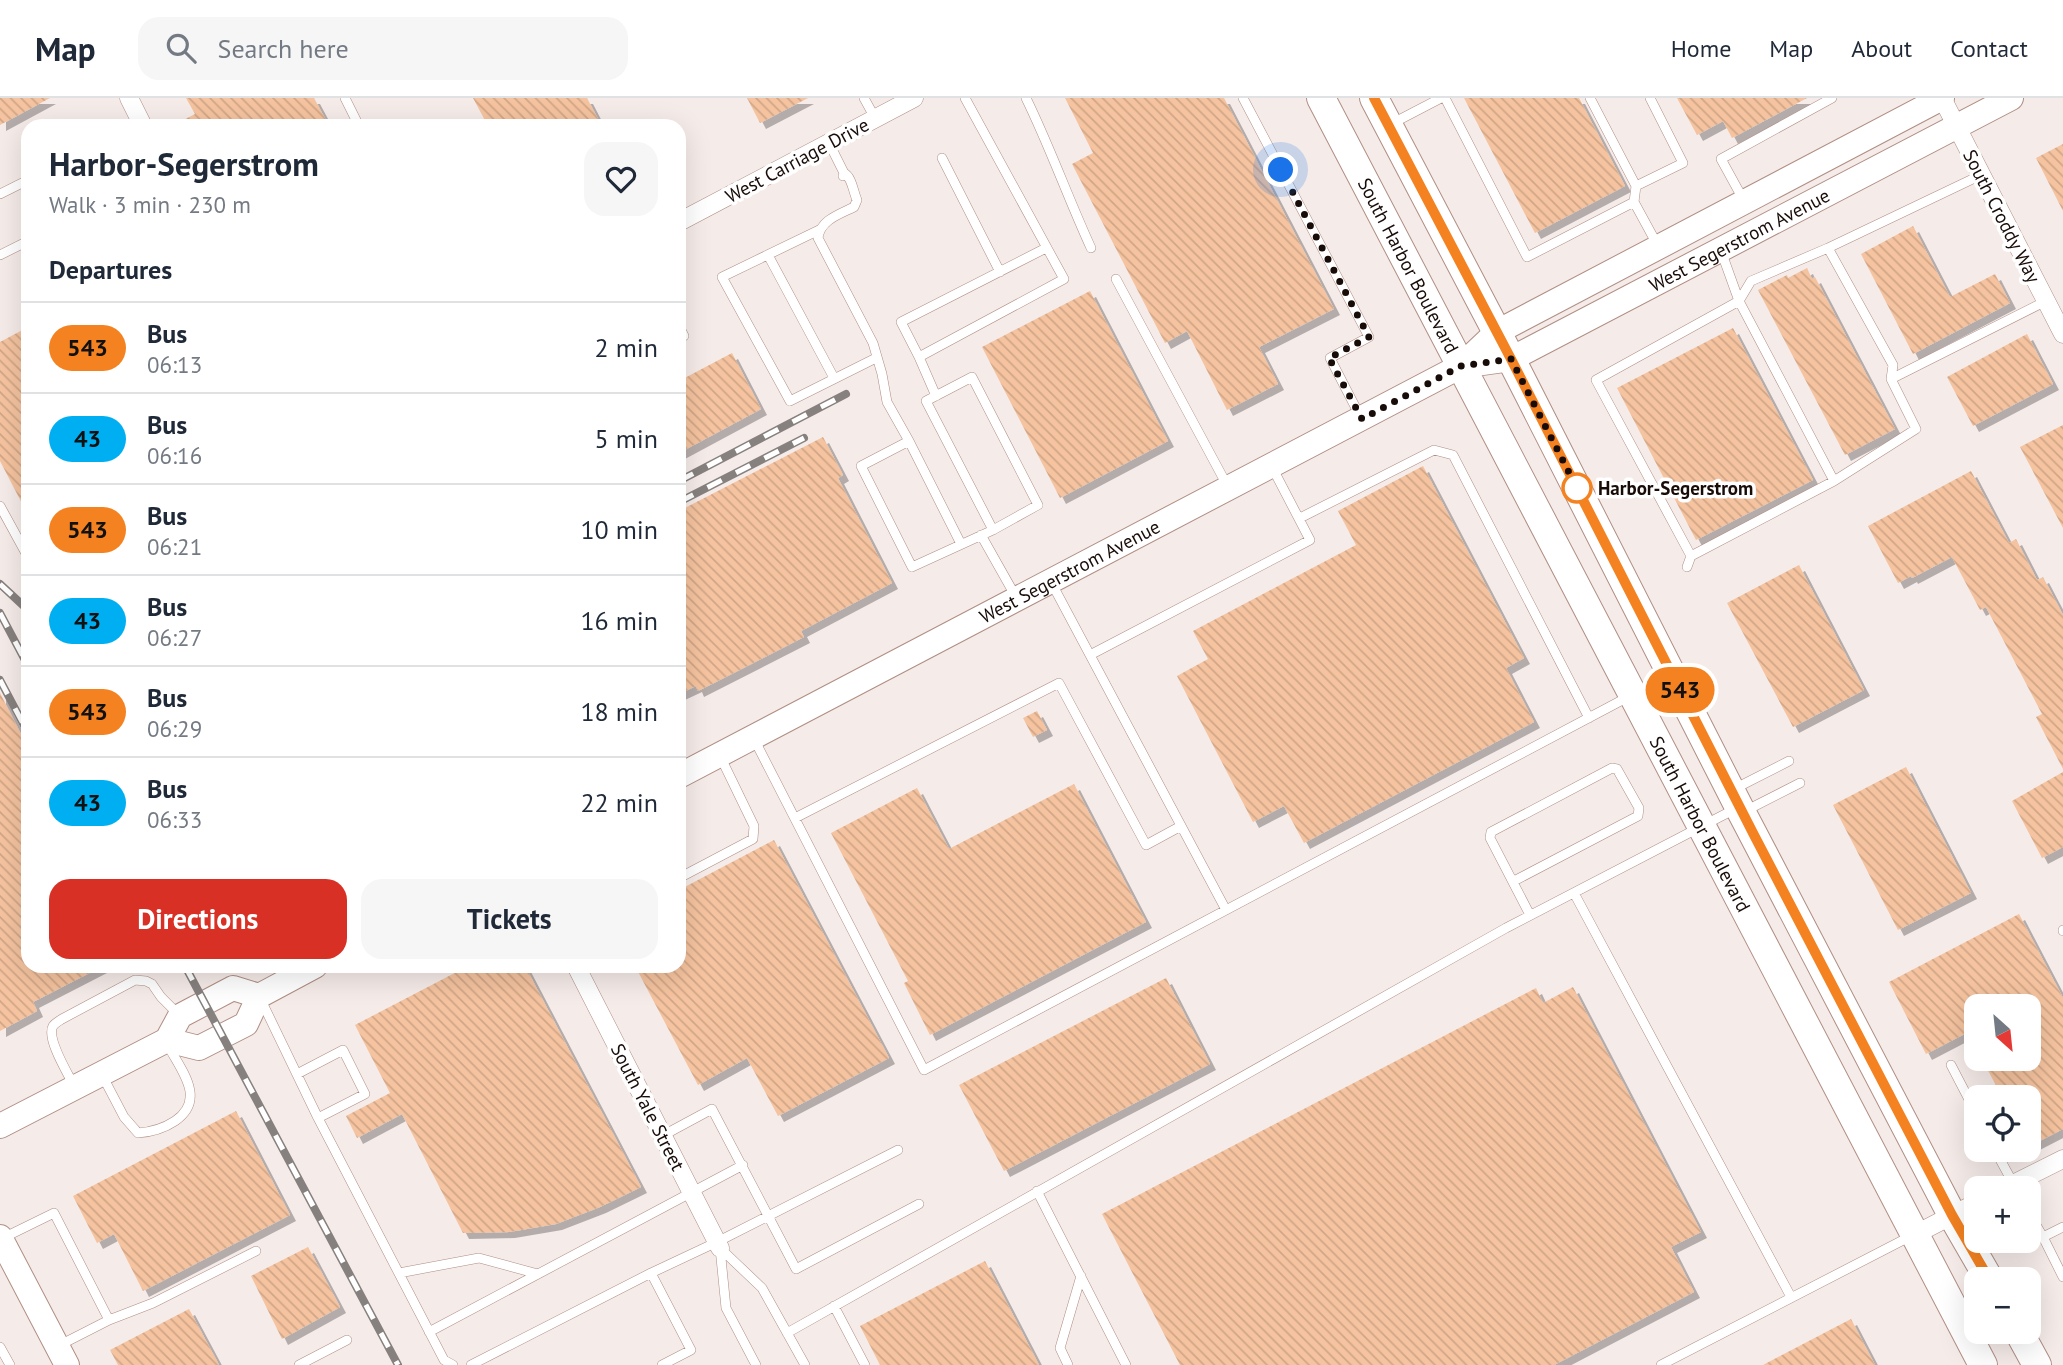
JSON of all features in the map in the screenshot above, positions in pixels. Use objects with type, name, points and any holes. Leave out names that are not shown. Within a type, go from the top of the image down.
[{"type":"main road","name":"South Harbor Boulevard","points":[[1321,98],[1702,826],[1914,1235],[1977,1363]]},
{"type":"main road","points":[[1374,98],[1511,359],[1737,804],[1964,1209]]},
{"type":"main road","name":"West Segerstrom Avenue","points":[[686,772],[1461,366],[1497,332],[1942,98]]},
{"type":"main road","name":"West Segerstrom Avenue","points":[[1461,366],[1511,359],[2011,98]]},
{"type":"main road","points":[[166,1040],[199,1048],[246,1024],[259,996],[303,973]]},
{"type":"main road","points":[[0,1126],[166,1040],[180,1016],[233,988],[259,996]]},
{"type":"main road","points":[[1,1238],[62,1355]]},
{"type":"main road","points":[[2026,1344],[2037,1365]]},
{"type":"street","points":[[129,98],[137,119]]},
{"type":"street","name":"West Carriage Drive","points":[[686,218],[914,98]]},
{"type":"street","name":"South Croddy Way","points":[[1942,98],[2063,334]]},
{"type":"street","name":"South Yale Street","points":[[580,973],[719,1245]]},
{"type":"street","points":[[2032,1176],[2063,1159]]},
{"type":"street","points":[[1914,1235],[1964,1209]]},
{"type":"lane","points":[[345,98],[356,119]]},
{"type":"lane","points":[[864,98],[875,118]]},
{"type":"lane","points":[[919,357],[1063,279],[965,98]]},
{"type":"lane","points":[[1026,98],[1091,248]]},
{"type":"lane","points":[[1243,98],[1369,337],[1329,358],[1362,419]]},
{"type":"lane","points":[[1388,125],[1443,98],[1527,257],[1634,202]]},
{"type":"lane","points":[[1590,98],[1636,186],[1634,202],[1658,247]]},
{"type":"lane","points":[[1636,186],[1683,163],[1650,98]]},
{"type":"lane","points":[[1745,202],[1721,159],[1832,98]]},
{"type":"lane","points":[[829,143],[844,173],[843,177],[857,200],[855,207],[828,220],[819,230],[722,277],[790,401],[876,358]]},
{"type":"lane","points":[[942,159],[1000,272]]},
{"type":"lane","points":[[1691,556],[1596,380],[1739,301],[1751,281],[1828,248],[1981,174]]},
{"type":"lane","points":[[0,194],[21,184]]},
{"type":"lane","points":[[819,230],[818,238],[873,343],[887,402],[961,544]]},
{"type":"lane","points":[[0,255],[21,244]]},
{"type":"lane","points":[[936,396],[901,322],[1046,248]]},
{"type":"lane","points":[[1687,567],[1691,556],[1834,481],[1916,429],[1891,379],[1893,365],[1828,248]]},
{"type":"lane","points":[[1721,249],[1739,301],[1834,481]]},
{"type":"lane","points":[[768,255],[834,378]]},
{"type":"lane","points":[[1115,279],[1228,489]]},
{"type":"lane","points":[[1891,379],[2046,301]]},
{"type":"lane","points":[[909,441],[861,466],[912,567],[993,530],[1038,505],[972,377],[926,401],[993,530]]},
{"type":"lane","points":[[1300,518],[1434,450],[1453,455],[1589,718]]},
{"type":"lane","points":[[1090,655],[1310,540],[1272,466]]},
{"type":"lane","points":[[0,506],[21,544]]},
{"type":"lane","points":[[981,535],[1017,599]]},
{"type":"lane","points":[[1051,582],[1226,910]]},
{"type":"lane","points":[[795,818],[1059,682],[1146,845],[1181,826]]},
{"type":"lane","points":[[753,737],[924,1070],[1633,695]]},
{"type":"lane","points":[[686,874],[752,838],[754,826],[719,755]]},
{"type":"lane","points":[[787,1333],[1530,915],[1702,826],[1737,804],[1789,761]]},
{"type":"lane","points":[[1514,881],[1638,816],[1639,808],[1618,769],[1612,768],[1491,832],[1490,838],[1530,915]]},
{"type":"lane","points":[[1737,804],[1800,783]]},
{"type":"lane","points":[[1574,892],[1791,1297]]},
{"type":"lane","points":[[75,1088],[51,1034],[53,1026],[62,1019],[135,980],[152,984],[180,1016]]},
{"type":"lane","points":[[259,996],[318,1118],[429,1332],[444,1360],[453,1365]]},
{"type":"lane","points":[[101,1074],[124,1117],[138,1133],[153,1132],[171,1123],[185,1114],[191,1092],[166,1040]]},
{"type":"lane","points":[[297,1074],[343,1050],[360,1083],[365,1094],[318,1118]]},
{"type":"lane","points":[[1951,1065],[1964,1090]]},
{"type":"lane","points":[[662,1136],[712,1109],[796,1269],[919,1204]]},
{"type":"lane","points":[[471,1365],[651,1273],[719,1245],[768,1215],[898,1150]]},
{"type":"lane","points":[[429,1332],[743,1165]]},
{"type":"lane","points":[[1037,1191],[1126,1365]]},
{"type":"lane","points":[[1,1238],[54,1213],[109,1320]]},
{"type":"lane","points":[[2043,1237],[2063,1227]]},
{"type":"lane","points":[[2041,1234],[2063,1278]]},
{"type":"lane","points":[[1661,1365],[1914,1235]]},
{"type":"lane","points":[[719,1245],[762,1288],[805,1365]]},
{"type":"lane","points":[[719,1245],[726,1308],[756,1365]]},
{"type":"lane","points":[[62,1355],[109,1320],[153,1303],[256,1251]]},
{"type":"lane","points":[[399,1273],[479,1258],[538,1275]]},
{"type":"lane","points":[[651,1273],[691,1350],[662,1365]]},
{"type":"lane","points":[[1068,1365],[1060,1348],[1081,1276]]},
{"type":"lane","points":[[834,1306],[865,1365]]},
{"type":"lane","points":[[299,1365],[347,1340]]},
{"type":"lane","points":[[0,1347],[10,1365]]},
{"type":"shaded area","points":[[0,98],[2063,98],[2063,1365],[0,1365]]},
{"type":"building","points":[[0,98],[50,98],[0,125]]},
{"type":"building","points":[[186,98],[314,98],[325,119],[185,119],[195,114]]},
{"type":"building","points":[[473,98],[587,98],[598,119],[484,119]]},
{"type":"building","points":[[747,98],[808,98],[760,123]]},
{"type":"building","points":[[1065,98],[1224,98],[1334,309],[1259,347],[1278,384],[1227,410],[1187,331],[1165,343],[1072,164],[1093,153]]},
{"type":"building","points":[[1464,98],[1579,98],[1625,186],[1535,233]]},
{"type":"building","points":[[1677,98],[1807,98],[1732,138],[1723,121],[1697,135]]},
{"type":"building","points":[[2063,144],[2063,211],[2036,158]]},
{"type":"building","points":[[1913,226],[1950,297],[1995,274],[2010,303],[1913,354],[1861,254]]},
{"type":"building","points":[[1807,268],[1812,279],[1815,277],[1895,429],[1845,455],[1758,290]]},
{"type":"building","points":[[1090,291],[1168,441],[1060,498],[982,347]]},
{"type":"building","points":[[1733,328],[1813,480],[1696,540],[1617,388]]},
{"type":"building","points":[[21,331],[21,502],[0,461],[0,342]]},
{"type":"building","points":[[2027,334],[2053,384],[1973,426],[1947,377]]},
{"type":"building","points":[[732,353],[761,409],[686,449],[686,377]]},
{"type":"building","points":[[2063,425],[2063,528],[2020,447]]},
{"type":"building","points":[[823,437],[843,475],[838,478],[892,583],[801,631],[804,637],[698,691],[696,686],[686,691],[686,507]]},
{"type":"building","points":[[1423,466],[1524,658],[1506,668],[1534,722],[1304,843],[1284,806],[1253,822],[1177,676],[1208,659],[1193,631],[1356,545],[1338,511]]},
{"type":"building","points":[[1971,471],[2009,543],[2016,539],[2037,580],[2043,577],[2063,615],[2063,769],[2036,717],[2042,714],[1986,607],[1980,610],[1952,557],[1898,583],[1868,526]]},
{"type":"building","points":[[1799,565],[1864,690],[1793,727],[1727,603]]},
{"type":"building","points":[[0,693],[21,734],[21,973],[89,973],[33,1002],[37,1011],[0,1031]]},
{"type":"building","points":[[1037,711],[1047,730],[1033,737],[1023,718]]},
{"type":"building","points":[[1906,767],[1971,893],[1898,930],[1833,805]]},
{"type":"building","points":[[2063,772],[2063,847],[2042,858],[2012,801]]},
{"type":"building","points":[[1074,784],[1146,922],[930,1035],[904,983],[908,981],[831,833],[917,788],[949,849]]},
{"type":"building","points":[[774,840],[889,1058],[778,1116],[747,1058],[698,1085],[639,973],[686,973],[686,886]]},
{"type":"building","points":[[2019,914],[2063,998],[2063,1129],[2041,1140],[2041,1085],[1996,1085],[1988,1071],[2041,1071],[2041,994],[1964,994],[1964,1034],[1926,1054],[1889,982]]},
{"type":"building","points":[[455,973],[529,973],[641,1187],[556,1224],[509,1232],[463,1233],[402,1114],[357,1138],[346,1116],[390,1093],[355,1025]]},
{"type":"building","points":[[1166,978],[1210,1064],[1004,1171],[959,1085]]},
{"type":"building","points":[[1573,987],[1701,1232],[1671,1247],[1694,1292],[1554,1365],[1180,1365],[1102,1214],[1536,988],[1543,1003]]},
{"type":"building","points":[[236,1111],[290,1215],[143,1291],[114,1234],[97,1243],[73,1196]]},
{"type":"building","points":[[308,1247],[340,1307],[282,1339],[251,1276]]},
{"type":"building","points":[[985,1261],[1039,1365],[880,1365],[860,1326]]},
{"type":"building","points":[[189,1309],[219,1365],[118,1365],[110,1350]]},
{"type":"building","points":[[1851,1319],[1875,1365],[1763,1365]]},
{"type":"railway","points":[[686,477],[846,394]]},
{"type":"railway","points":[[686,498],[804,438]]},
{"type":"railway","points":[[0,584],[21,604]]},
{"type":"railway","points":[[0,613],[21,653]]},
{"type":"railway","points":[[0,680],[21,720]]},
{"type":"railway","points":[[189,973],[398,1365]]},
{"type":"bus line","name":"543","points":[[1374,98],[1511,359],[1754,835],[1952,1215],[1982,1267]]},
{"type":"place","name":"Harbor-Segerstrom","points":[[1577,488]]},
{"type":"route","points":[[1281,170],[1369,337],[1329,358],[1362,419],[1461,366],[1511,359],[1580,494],[1577,488]]}]
